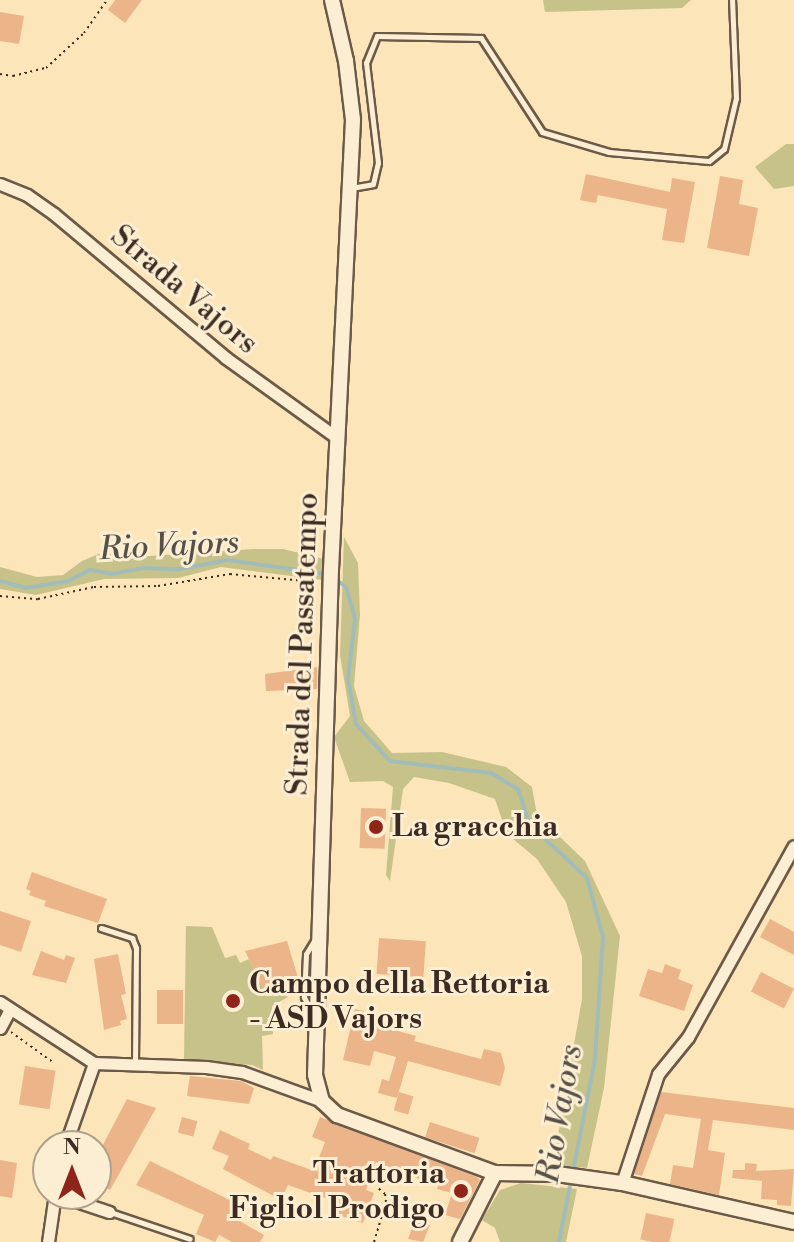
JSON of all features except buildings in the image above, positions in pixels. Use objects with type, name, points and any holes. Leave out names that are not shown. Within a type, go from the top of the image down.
[{"type":"street","name":"Strada del Passatempo","points":[[322,1101],[315,1075],[336,437],[350,189],[351,92],[332,0]]},
{"type":"street","name":"Strada Vajors","points":[[0,184],[27,195],[54,214],[226,358],[336,437]]},
{"type":"street","points":[[622,1183],[658,1074],[688,1037],[794,846]]},
{"type":"street","points":[[1,1026],[5,1006],[94,1063],[242,1072],[322,1101],[337,1115],[495,1173],[557,1174],[622,1183],[794,1222]]},
{"type":"street","points":[[69,1130],[94,1063]]},
{"type":"street","points":[[460,1242],[495,1173]]},
{"type":"street","points":[[48,1242],[53,1210]]},
{"type":"street","points":[[103,1210],[109,1212]]},
{"type":"lane","points":[[350,189],[373,184],[378,163],[366,63],[377,36],[481,38],[542,132],[609,152],[709,161],[724,149],[736,98],[732,0]]},
{"type":"lane","points":[[101,928],[132,938],[136,948],[135,1065]]},
{"type":"lane","points":[[109,1212],[190,1239]]},
{"type":"path","points":[[0,74],[13,76],[46,68],[84,33],[107,0]]},
{"type":"path","points":[[0,596],[38,599],[94,587],[158,586],[230,574],[331,576]]},
{"type":"path","points":[[1,1026],[54,1063]]},
{"type":"path","points":[[374,1242],[386,1202],[385,1194],[377,1187]]},
{"type":"shaded area","points":[[543,0],[691,0],[682,8],[545,12]]},
{"type":"shaded area","points":[[786,144],[794,144],[794,186],[774,189],[755,167]]},
{"type":"shaded area","points":[[344,537],[358,563],[360,615],[354,686],[364,721],[392,753],[442,752],[506,767],[532,787],[537,815],[585,861],[620,936],[604,1088],[587,1168],[553,1164],[582,999],[582,956],[566,902],[537,859],[507,834],[495,799],[449,783],[414,777],[403,789],[390,881],[386,875],[393,787],[383,781],[350,782],[334,737],[350,716],[340,655]]},
{"type":"shaded area","points":[[283,549],[324,559],[323,580],[221,567],[178,578],[104,579],[36,595],[0,589],[0,567],[37,577],[63,575],[82,561],[101,553],[135,557]]},
{"type":"shaded area","name":"Campo della Rettoria - ASD Vajors","points":[[186,926],[212,927],[225,958],[236,955],[240,963],[249,959],[267,996],[283,989],[288,997],[272,1006],[273,1034],[262,1036],[263,1070],[252,1065],[184,1059]]},
{"type":"shaded area","points":[[521,1183],[577,1189],[566,1242],[500,1242],[495,1228],[482,1220],[500,1190]]},
{"type":"waterway","name":"Rio Vajors","points":[[0,581],[26,588],[68,581],[90,570],[112,574],[143,568],[180,569],[227,560],[326,574]]},
{"type":"waterway","name":"Rio Vajors","points":[[334,578],[346,587],[355,619],[348,679],[356,724],[390,761],[491,773],[518,789],[530,825],[587,878],[603,937],[595,1059],[573,1171]]},
{"type":"waterway","name":"Rio Vajors","points":[[559,1242],[571,1180]]},
{"type":"place","name":"La gracchia","points":[[376,827]]},
{"type":"place","name":"Campo della Rettoria - ASD Vajors","points":[[233,1001]]},
{"type":"place","name":"Trattoria Figliol Prodigo","points":[[461,1191]]}]
